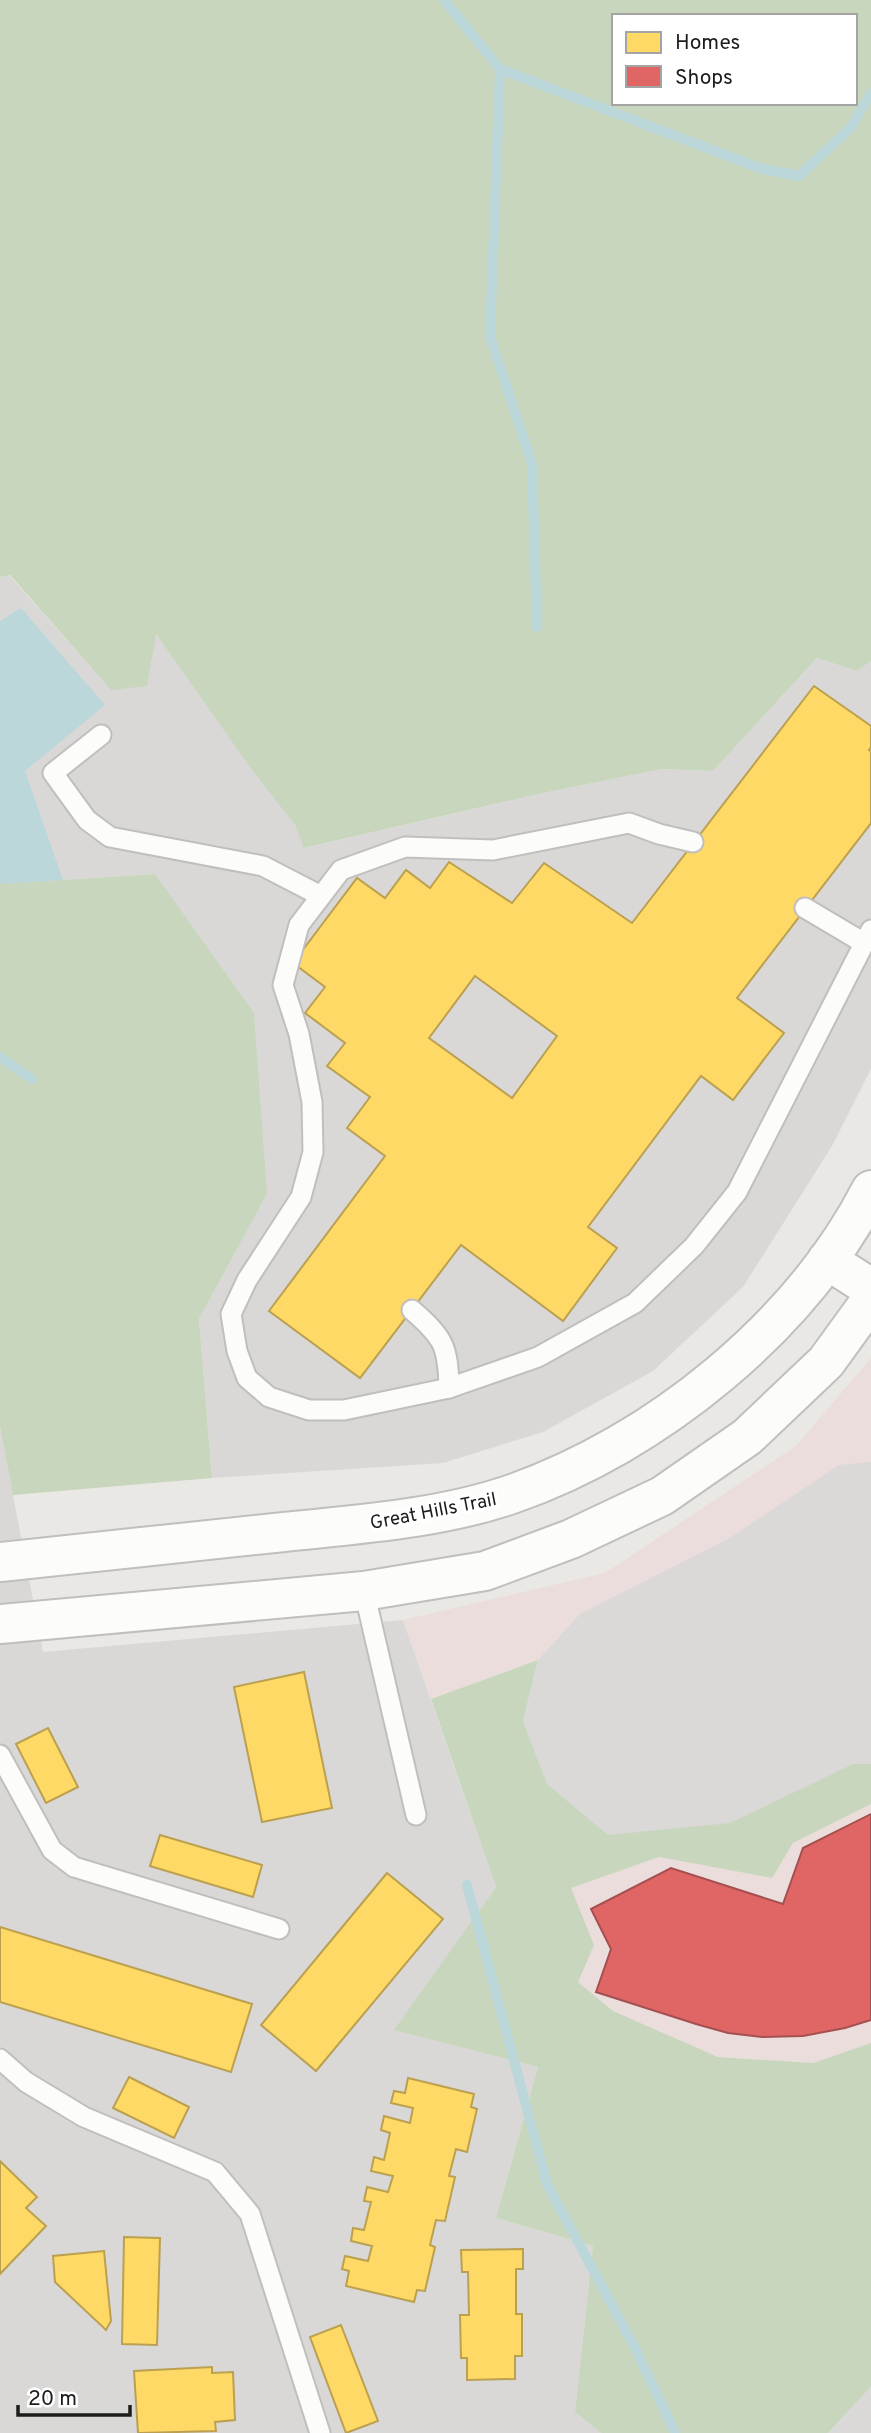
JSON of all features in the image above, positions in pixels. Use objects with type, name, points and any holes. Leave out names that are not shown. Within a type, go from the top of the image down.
[{"type":"street","name":"Great Hills Trail","points":[[0,1562],[367,1523],[446,1511],[512,1494],[589,1462],[653,1423],[710,1383],[769,1328],[827,1260],[871,1190]]},
{"type":"street","points":[[827,1260],[871,1288]]},
{"type":"street","points":[[0,1624],[364,1591],[485,1571],[571,1539],[662,1496],[747,1437],[826,1362],[871,1300]]},
{"type":"lane","points":[[101,735],[53,773],[86,820],[110,837],[263,866],[321,896]]},
{"type":"lane","points":[[694,842],[659,834],[629,823],[493,850],[405,847],[341,870],[321,896],[299,925],[283,985],[299,1034],[312,1102],[313,1152],[300,1197],[247,1280],[231,1314],[237,1351],[247,1378],[269,1397],[309,1410],[344,1410],[449,1388],[538,1357],[635,1303],[694,1246],[737,1192],[868,936],[805,908]]},
{"type":"lane","points":[[412,1310],[434,1329],[448,1355],[449,1388]]},
{"type":"lane","points":[[364,1591],[416,1815]]},
{"type":"lane","points":[[0,1755],[52,1850],[74,1867],[279,1929]]},
{"type":"lane","points":[[0,2059],[26,2082],[84,2117],[215,2172],[250,2214],[320,2433]]},
{"type":"shaded area","points":[[9,575],[111,690],[155,633],[295,825],[305,848],[543,793],[662,769],[713,771],[817,658],[857,671],[871,661],[871,1069],[832,1146],[743,1287],[653,1371],[543,1432],[443,1463],[212,1478],[199,1319],[267,1194],[155,874],[0,884],[0,577]]},
{"type":"shaded area","points":[[871,1358],[871,1764],[538,1660],[431,1699],[403,1620],[605,1573],[796,1446]]},
{"type":"shaded area","points":[[0,1427],[43,1652],[403,1620],[496,1887],[395,2030],[538,2067],[496,2218],[593,2246],[575,2412],[601,2433],[0,2433]]},
{"type":"shaded area","points":[[871,1462],[871,1764],[853,1764],[730,1823],[608,1835],[547,1784],[523,1722],[538,1660],[580,1614],[728,1539],[839,1465]]},
{"type":"shaded area","points":[[871,1804],[871,2043],[813,2063],[718,2057],[613,2011],[578,1982],[571,1888],[659,1857],[772,1878],[793,1843]]},
{"type":"shaded area","points":[[871,2387],[871,2433],[828,2433]]},
{"type":"green space","points":[[0,0],[871,0],[871,661],[857,671],[817,658],[713,771],[662,769],[543,793],[304,848],[295,825],[250,767],[156,634],[147,686],[111,690],[10,575],[0,577]]},
{"type":"green space","points":[[155,874],[254,1013],[267,1194],[199,1319],[212,1478],[13,1495],[0,1427],[0,884]]},
{"type":"green space","points":[[538,1660],[523,1722],[871,1764],[871,1804],[793,1843],[772,1878],[659,1857],[571,1888],[594,1945],[578,1982],[613,2011],[718,2057],[813,2063],[871,2043],[871,2387],[828,2433],[601,2433],[575,2412],[593,2246],[496,2218],[538,2067],[394,2030],[496,1887],[431,1699]]},
{"type":"water","points":[[21,608],[105,705],[25,771],[63,880],[0,884],[0,621]]},
{"type":"building: Homes","points":[[814,686],[871,726],[871,823],[737,998],[784,1033],[733,1100],[701,1076],[588,1227],[617,1248],[563,1321],[461,1245],[360,1378],[269,1311],[385,1156],[347,1128],[370,1097],[327,1066],[345,1043],[305,1013],[325,987],[293,963],[357,878],[385,898],[406,870],[430,888],[449,862],[512,903],[544,863],[632,923]],"holes":[[[475,976],[557,1036],[512,1098],[429,1038]]]},
{"type":"building: Homes","points":[[304,1672],[332,1808],[262,1822],[234,1687]]},
{"type":"building: Homes","points":[[48,1728],[78,1787],[46,1803],[16,1744]]},
{"type":"building: Homes","points":[[160,1835],[262,1865],[253,1897],[150,1866]]},
{"type":"building: Homes","points":[[387,1873],[443,1919],[316,2071],[261,2025]]},
{"type":"building: Homes","points":[[0,1927],[252,2004],[231,2072],[0,2002]]},
{"type":"building: Homes","points":[[129,2077],[189,2107],[174,2138],[113,2108]]},
{"type":"building: Homes","points":[[408,2078],[474,2094],[471,2107],[477,2109],[467,2152],[456,2149],[449,2176],[455,2177],[445,2221],[436,2220],[430,2245],[435,2247],[425,2291],[417,2290],[414,2302],[346,2286],[349,2271],[342,2269],[345,2256],[368,2261],[372,2246],[351,2241],[353,2228],[364,2230],[371,2202],[364,2201],[367,2187],[388,2192],[393,2176],[371,2171],[374,2157],[384,2160],[390,2133],[381,2130],[384,2116],[410,2123],[413,2108],[391,2103],[394,2091],[405,2093]]},
{"type":"building: Homes","points":[[0,2161],[37,2197],[26,2208],[46,2226],[0,2274]]},
{"type":"building: Homes","points":[[124,2237],[160,2238],[157,2345],[122,2344]]},
{"type":"building: Homes","points":[[523,2249],[523,2269],[516,2269],[516,2314],[522,2314],[522,2356],[515,2356],[515,2379],[467,2380],[467,2358],[461,2358],[460,2315],[469,2315],[468,2272],[462,2272],[461,2250]]},
{"type":"building: Homes","points":[[104,2251],[111,2321],[106,2330],[55,2282],[53,2256]]},
{"type":"building: Homes","points":[[341,2325],[378,2421],[346,2433],[310,2337]]},
{"type":"building: Homes","points":[[212,2367],[212,2373],[233,2372],[235,2420],[215,2422],[216,2431],[138,2433],[134,2371]]},
{"type":"building: Shops","points":[[871,1814],[871,2020],[803,2036],[762,2037],[728,2033],[596,1992],[611,1949],[591,1909],[671,1868],[783,1904],[803,1848]]},
{"type":"waterway","points":[[444,0],[500,69],[762,169],[799,176],[851,127],[871,93]]},
{"type":"waterway","points":[[500,69],[490,336],[532,464],[537,627]]},
{"type":"waterway","points":[[0,1057],[32,1079]]},
{"type":"waterway","points":[[467,1885],[547,2184],[635,2348],[675,2433]]}]
